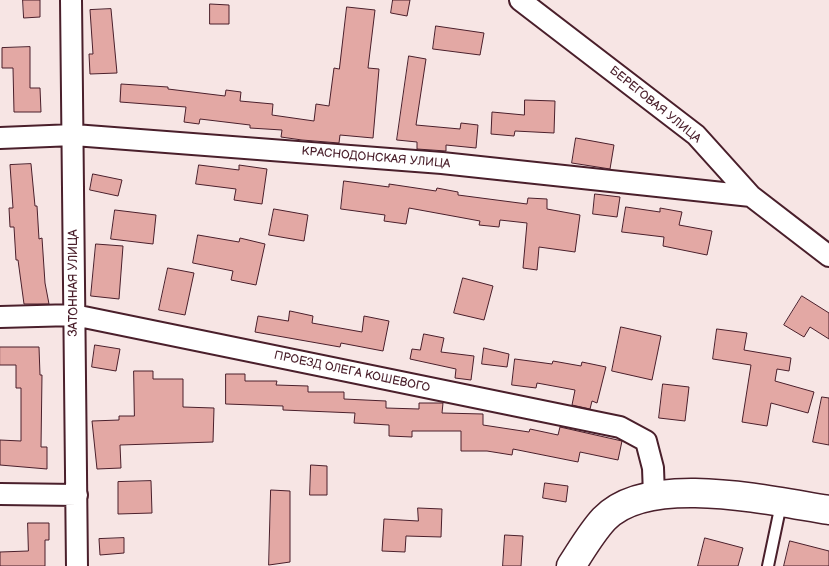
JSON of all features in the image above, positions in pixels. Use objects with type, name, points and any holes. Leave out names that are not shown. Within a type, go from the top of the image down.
[{"type":"main road","points":[[570,566],[604,519],[626,503],[654,495],[706,493],[829,510]]},
{"type":"street","name":"ЗАТОННАЯ УЛИЦА","points":[[71,0],[74,135],[77,566]]},
{"type":"street","name":"БЕРЕГОВАЯ УЛИЦА","points":[[520,0],[696,135],[751,196],[829,256]]},
{"type":"street","name":"КРАСНОДОНСКАЯ УЛИЦА","points":[[0,138],[74,135],[442,163],[751,196]]},
{"type":"street","name":"ПРОЕЗД ОЛЕГА КОШЕВОГО","points":[[0,317],[74,314],[620,427],[646,441],[653,468],[654,495]]},
{"type":"street","points":[[0,494],[77,495]]},
{"type":"lane","points":[[768,566],[782,503]]},
{"type":"building","points":[[23,0],[40,0],[40,17],[24,18]]},
{"type":"building","points":[[393,0],[410,0],[407,16],[391,13]]},
{"type":"building","points":[[210,4],[229,5],[229,24],[210,24]]},
{"type":"building","points":[[347,7],[375,10],[368,68],[379,69],[373,138],[340,135],[339,143],[302,140],[281,137],[282,130],[250,128],[250,125],[200,119],[199,124],[184,122],[186,107],[120,102],[121,84],[168,87],[168,89],[225,96],[226,90],[241,92],[240,101],[273,104],[272,115],[314,121],[316,104],[329,106],[334,68],[339,69]]},
{"type":"building","points":[[111,9],[117,73],[90,74],[89,54],[93,54],[90,10]]},
{"type":"building","points":[[436,26],[484,33],[480,55],[433,49]]},
{"type":"building","points":[[30,47],[30,88],[40,88],[41,112],[14,112],[13,68],[2,68],[2,48]]},
{"type":"building","points":[[409,56],[426,59],[416,125],[460,129],[461,123],[478,125],[476,148],[446,145],[446,151],[417,149],[417,142],[397,140]]},
{"type":"building","points":[[525,100],[555,101],[554,133],[515,131],[514,136],[491,134],[492,112],[524,115]]},
{"type":"building","points":[[576,138],[614,145],[610,169],[572,163]]},
{"type":"building","points":[[31,164],[35,206],[37,206],[39,239],[42,238],[45,283],[49,304],[24,304],[18,260],[16,260],[14,227],[10,227],[9,208],[13,208],[10,165]]},
{"type":"building","points":[[199,165],[239,170],[239,165],[267,169],[262,204],[234,200],[236,189],[196,184]]},
{"type":"building","points":[[93,174],[122,180],[118,196],[90,190]]},
{"type":"building","points":[[344,181],[389,187],[389,184],[436,191],[437,188],[458,192],[458,195],[527,204],[528,198],[547,199],[547,209],[580,215],[575,252],[539,247],[537,270],[523,268],[527,223],[500,220],[499,227],[479,225],[480,221],[409,208],[406,224],[384,221],[385,215],[341,209]]},
{"type":"building","points":[[595,194],[620,197],[617,217],[593,214]]},
{"type":"building","points":[[626,207],[660,212],[660,208],[682,212],[679,225],[712,231],[707,255],[663,246],[664,237],[622,232]]},
{"type":"building","points":[[274,209],[308,215],[304,241],[269,235]]},
{"type":"building","points":[[115,210],[156,215],[153,244],[111,239]]},
{"type":"building","points":[[198,235],[239,242],[240,238],[265,244],[256,285],[231,280],[233,271],[193,263]]},
{"type":"building","points":[[96,244],[123,246],[119,299],[91,296]]},
{"type":"building","points":[[168,268],[194,273],[185,315],[159,310]]},
{"type":"building","points":[[463,278],[493,286],[484,320],[454,313]]},
{"type":"building","points":[[802,296],[829,313],[829,339],[810,327],[804,337],[784,325]]},
{"type":"building","points":[[290,311],[313,316],[312,323],[362,332],[364,316],[389,321],[383,351],[341,343],[340,347],[255,332],[258,316],[288,321]]},
{"type":"building","points":[[621,327],[661,336],[652,380],[612,371]]},
{"type":"building","points":[[717,329],[747,333],[744,350],[791,358],[789,371],[777,369],[775,381],[814,392],[808,413],[771,403],[767,426],[742,422],[751,365],[713,359]]},
{"type":"building","points":[[424,334],[444,338],[441,352],[474,356],[471,380],[455,378],[456,369],[410,359],[412,349],[420,350]]},
{"type":"building","points":[[95,345],[120,349],[116,371],[92,367]]},
{"type":"building","points":[[0,347],[39,347],[40,375],[42,375],[41,447],[47,447],[47,469],[0,465],[0,440],[21,441],[21,388],[16,388],[16,365],[0,365]]},
{"type":"building","points":[[484,348],[509,354],[507,367],[482,364]]},
{"type":"building","points":[[515,359],[552,364],[553,361],[581,366],[582,362],[606,367],[597,403],[592,401],[590,409],[572,405],[575,390],[537,383],[536,388],[512,385]]},
{"type":"building","points":[[134,371],[153,371],[153,379],[183,379],[183,407],[214,408],[213,442],[120,445],[121,468],[97,469],[92,421],[119,420],[119,416],[134,416]]},
{"type":"building","points":[[226,374],[245,374],[245,381],[277,381],[276,385],[308,386],[308,392],[344,392],[344,399],[386,401],[386,408],[419,409],[419,403],[443,403],[442,413],[483,414],[483,425],[529,432],[530,429],[558,435],[560,427],[622,441],[618,460],[580,452],[578,462],[513,449],[512,455],[487,451],[461,451],[461,431],[412,431],[412,437],[389,436],[389,425],[354,423],[355,413],[283,410],[283,406],[226,404]]},
{"type":"building","points":[[663,384],[689,387],[685,421],[659,418]]},
{"type":"building","points":[[822,397],[829,398],[829,445],[813,442]]},
{"type":"building","points":[[311,465],[327,466],[327,495],[310,495]]},
{"type":"building","points":[[151,481],[152,513],[118,514],[118,482]]},
{"type":"building","points":[[545,483],[568,486],[566,502],[543,498]]},
{"type":"building","points":[[271,490],[290,491],[290,562],[269,565]]},
{"type":"building","points":[[418,508],[442,509],[441,537],[406,536],[405,552],[382,551],[384,519],[418,521]]},
{"type":"building","points":[[28,523],[49,523],[49,540],[45,540],[45,566],[0,566],[0,552],[28,551]]},
{"type":"building","points":[[505,535],[523,536],[521,566],[503,566]]},
{"type":"building","points":[[124,538],[124,553],[100,555],[99,539]]},
{"type":"building","points":[[705,538],[743,548],[738,566],[698,566]]},
{"type":"building","points":[[790,541],[829,551],[829,566],[784,566]]}]
